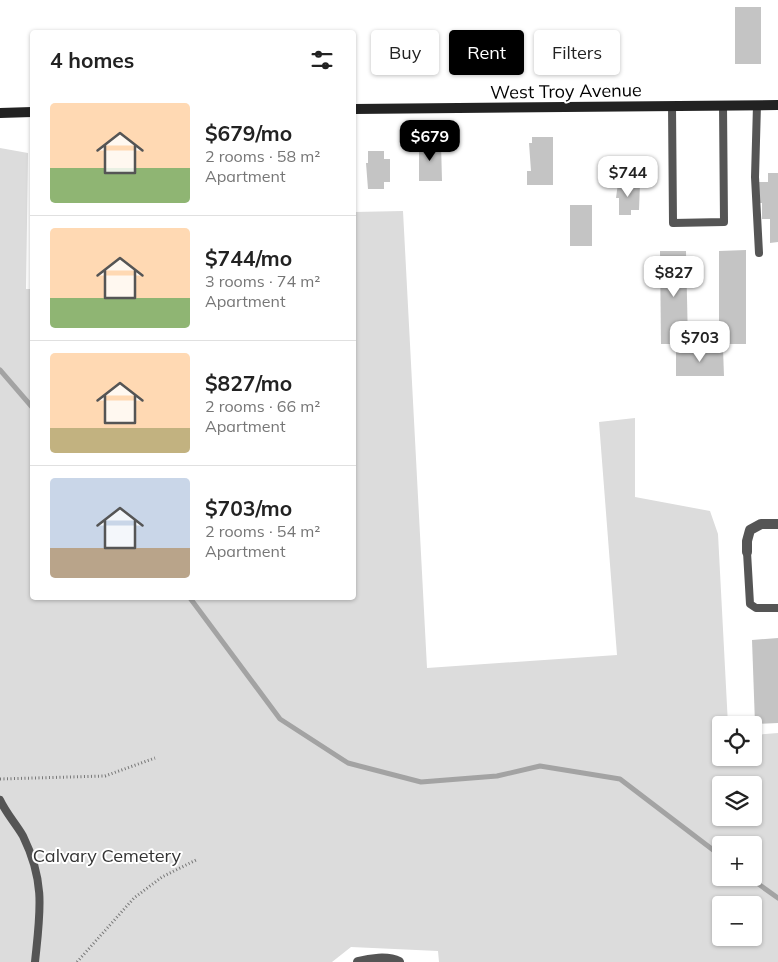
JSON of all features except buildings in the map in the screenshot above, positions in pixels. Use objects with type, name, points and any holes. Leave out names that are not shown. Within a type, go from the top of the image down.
[{"type":"main road","name":"West Troy Avenue","points":[[356,109],[778,105]]},
{"type":"main road","points":[[0,113],[30,112]]},
{"type":"street","points":[[747,552],[750,530],[761,524],[778,524]]},
{"type":"street","points":[[358,962],[379,959],[399,962]]},
{"type":"lane","points":[[672,106],[673,223],[724,222],[723,105]]},
{"type":"lane","points":[[757,105],[755,177],[759,253]]},
{"type":"lane","points":[[747,552],[750,604],[756,608],[778,608]]},
{"type":"lane","points":[[0,800],[22,836],[38,873],[41,906],[35,962]]},
{"type":"path","points":[[0,779],[105,776],[155,758]]},
{"type":"path","points":[[77,962],[134,898],[162,877],[196,860]]},
{"type":"green space","name":"Calvary Cemetery","points":[[0,148],[28,153],[26,289],[30,289],[30,600],[356,600],[356,212],[403,211],[427,668],[617,655],[599,422],[635,418],[635,497],[710,511],[718,534],[728,716],[712,716],[712,766],[762,766],[762,734],[778,733],[778,962],[439,962],[438,951],[351,947],[332,962],[0,962]]},
{"type":"waterway","points":[[0,370],[30,405]]},
{"type":"waterway","points":[[191,600],[280,719],[348,763],[421,782],[497,776],[540,766],[620,779],[712,849]]},
{"type":"waterway","points":[[761,886],[778,898]]}]
